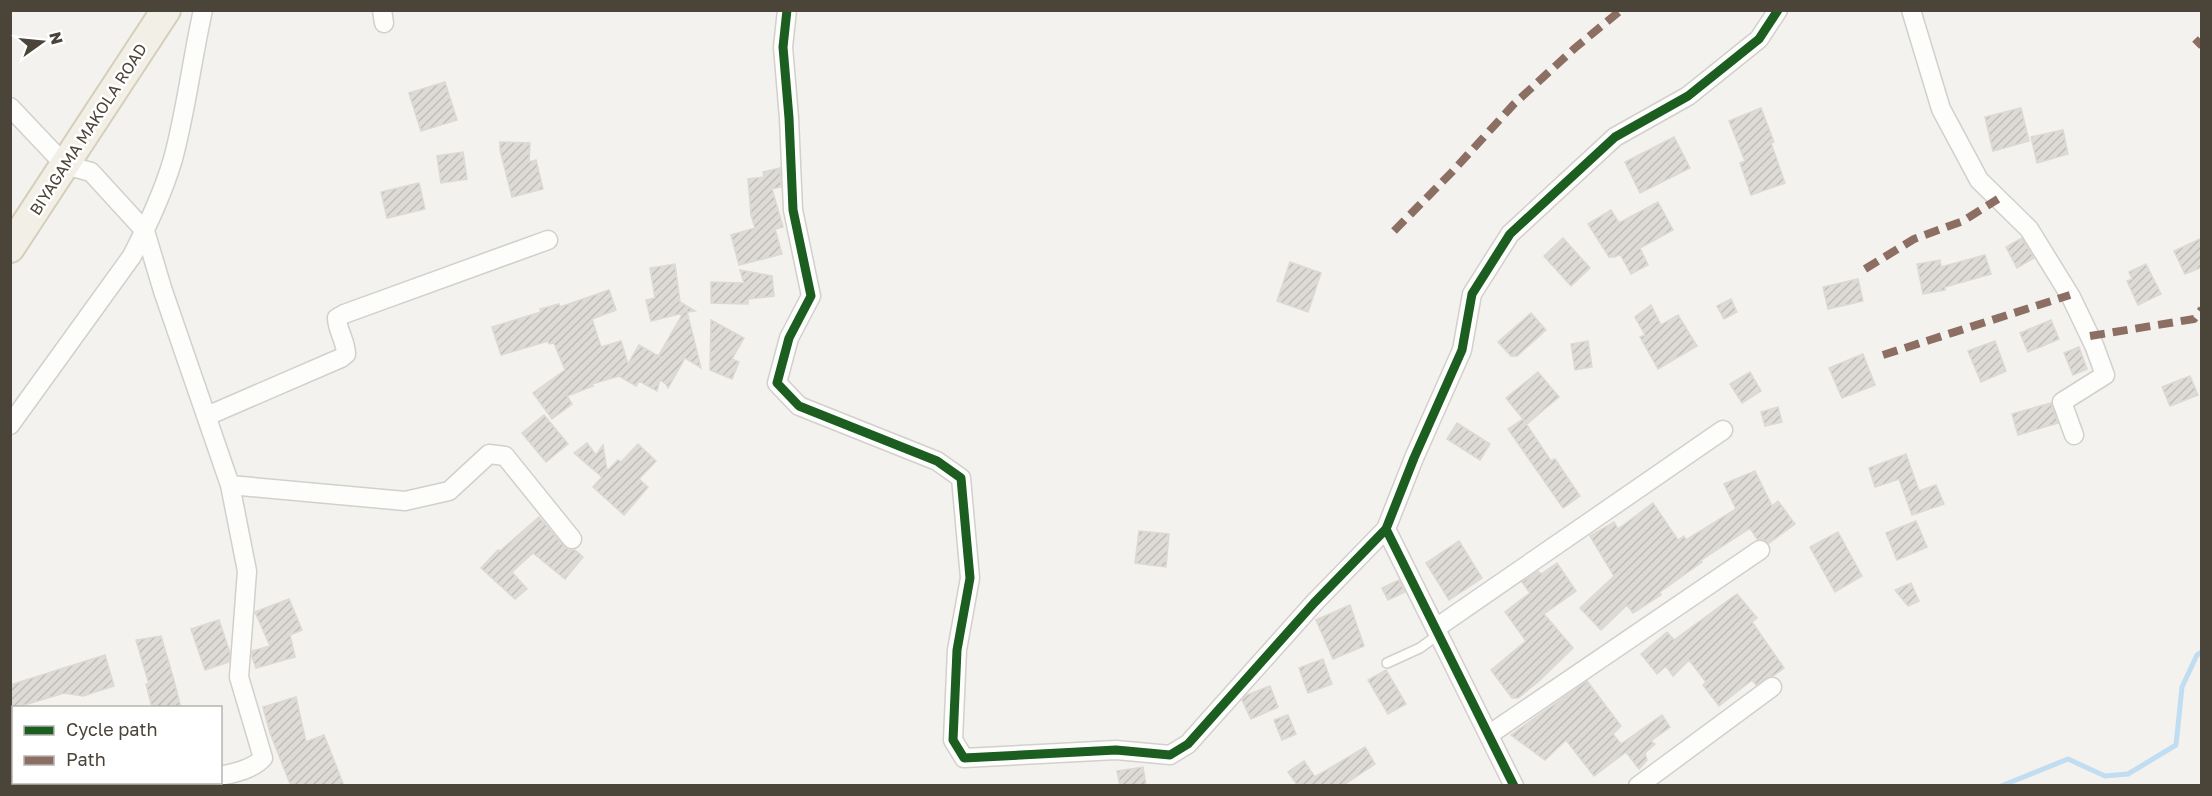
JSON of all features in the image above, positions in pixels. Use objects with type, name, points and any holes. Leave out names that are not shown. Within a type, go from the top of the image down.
[{"type":"main road","name":"BIYAGAMA MAKOLA ROAD","points":[[10,248],[166,10]]},
{"type":"street","points":[[10,425],[132,256],[144,231],[160,196],[173,157],[203,10]]},
{"type":"street","points":[[787,10],[783,47],[793,210],[811,296],[789,338],[777,383],[799,406],[938,461],[961,478],[970,578],[957,650],[953,740],[964,758],[1116,750],[1170,755],[1188,744],[1314,603],[1386,529],[1414,458],[1462,350],[1472,294],[1510,234],[1615,137],[1688,96],[1759,39],[1778,10]]},
{"type":"street","points":[[1911,10],[1941,109],[1979,180],[2029,229],[2071,297],[2094,345],[2105,375],[2062,402],[2074,435]]},
{"type":"street","points":[[10,107],[65,165],[91,172],[144,231],[230,485],[247,570],[239,677],[263,758],[257,764],[222,776]]},
{"type":"street","points":[[207,416],[341,358],[346,354],[346,348],[337,318],[344,314],[548,240]]},
{"type":"street","points":[[1437,631],[1723,430]]},
{"type":"street","points":[[230,485],[405,501],[449,491],[489,454],[496,453],[505,456],[572,539]]},
{"type":"street","points":[[1386,529],[1514,786]]},
{"type":"street","points":[[1490,734],[1760,550]]},
{"type":"street","points":[[1638,786],[1772,687]]},
{"type":"lane","points":[[1388,663],[1420,648],[1437,631]]},
{"type":"building","points":[[445,82],[457,120],[421,131],[409,93]]},
{"type":"building","points":[[1761,108],[1774,142],[1771,143],[1785,183],[1751,195],[1740,163],[1745,161],[1729,121]]},
{"type":"building","points":[[2021,108],[2029,141],[1993,151],[1985,117]]},
{"type":"building","points":[[2063,130],[2068,154],[2037,163],[2031,137]]},
{"type":"building","points":[[1674,137],[1690,168],[1640,193],[1625,162]]},
{"type":"building","points":[[500,142],[530,143],[529,162],[536,160],[543,189],[512,197]]},
{"type":"building","points":[[463,152],[467,179],[441,183],[437,156]]},
{"type":"building","points":[[780,168],[781,187],[772,189],[783,227],[775,229],[782,254],[739,265],[731,235],[755,228],[751,215],[748,179],[764,177],[763,172]]},
{"type":"building","points":[[419,183],[425,209],[387,218],[381,192]]},
{"type":"building","points":[[1658,202],[1673,230],[1640,248],[1648,265],[1631,274],[1620,254],[1609,257],[1588,224],[1611,210],[1619,223]]},
{"type":"building","points":[[1563,238],[1590,268],[1571,286],[1544,256]]},
{"type":"building","points":[[2022,238],[2034,258],[2017,268],[2006,247]]},
{"type":"building","points":[[2202,238],[2202,267],[2185,274],[2174,251]]},
{"type":"building","points":[[1985,255],[1991,274],[1945,287],[1945,290],[1923,294],[1917,264],[1940,260],[1941,267]]},
{"type":"building","points":[[1290,262],[1321,273],[1308,312],[1277,301]]},
{"type":"building","points":[[675,264],[680,302],[695,311],[687,312],[701,368],[685,358],[668,388],[660,380],[657,391],[639,381],[636,386],[619,376],[592,384],[593,386],[567,396],[572,404],[552,419],[533,393],[565,370],[554,343],[549,344],[548,341],[501,355],[492,327],[541,312],[540,309],[559,304],[560,307],[609,290],[616,310],[592,319],[601,347],[621,341],[628,364],[639,345],[660,357],[659,355],[683,313],[651,321],[646,300],[655,298],[650,268]]},
{"type":"building","points":[[2146,264],[2161,294],[2138,305],[2127,281],[2132,279],[2129,272]]},
{"type":"building","points":[[740,270],[772,276],[774,296],[748,299],[748,304],[711,303],[711,282],[744,283]]},
{"type":"building","points":[[1858,279],[1863,301],[1828,309],[1823,287]]},
{"type":"building","points":[[1731,299],[1737,312],[1724,319],[1717,306]]},
{"type":"building","points":[[1651,305],[1661,325],[1678,315],[1697,346],[1658,369],[1640,337],[1645,335],[1635,317]]},
{"type":"building","points":[[1531,313],[1546,330],[1517,356],[1511,356],[1498,342]]},
{"type":"building","points":[[711,320],[744,338],[732,359],[739,362],[732,379],[710,370]]},
{"type":"building","points":[[2051,320],[2059,339],[2028,352],[2020,333]]},
{"type":"building","points":[[1588,341],[1592,367],[1575,370],[1571,344]]},
{"type":"building","points":[[1995,341],[2006,371],[1981,382],[1968,351]]},
{"type":"building","points":[[2079,347],[2087,369],[2073,375],[2064,353]]},
{"type":"building","points":[[1863,354],[1875,385],[1842,398],[1829,368]]},
{"type":"building","points":[[1538,372],[1559,397],[1527,424],[1506,398]]},
{"type":"building","points":[[1750,372],[1761,391],[1742,403],[1730,384]]},
{"type":"building","points":[[2190,376],[2198,395],[2170,406],[2162,387]]},
{"type":"building","points":[[2051,403],[2058,423],[2018,435],[2012,414]]},
{"type":"building","points":[[1778,407],[1782,422],[1765,426],[1761,412]]},
{"type":"building","points":[[544,415],[568,444],[546,462],[522,433]]},
{"type":"building","points":[[1523,419],[1551,461],[1555,459],[1580,496],[1563,508],[1508,429]]},
{"type":"building","points":[[1457,423],[1490,444],[1480,460],[1447,439]]},
{"type":"building","points":[[587,443],[596,455],[603,445],[607,471],[618,460],[621,462],[638,444],[656,461],[639,479],[648,487],[624,515],[593,487],[602,477],[574,453]]},
{"type":"building","points":[[1906,454],[1919,491],[1936,485],[1944,504],[1912,515],[1899,479],[1875,487],[1869,468]]},
{"type":"building","points":[[1755,471],[1772,506],[1778,501],[1795,524],[1769,543],[1757,539],[1750,528],[1701,560],[1702,562],[1660,592],[1661,595],[1633,613],[1627,605],[1601,630],[1580,608],[1614,576],[1590,536],[1614,522],[1618,529],[1653,503],[1678,540],[1684,536],[1686,540],[1736,509],[1724,484]]},
{"type":"building","points":[[539,517],[564,546],[569,550],[575,550],[583,557],[565,579],[533,553],[512,572],[527,589],[515,599],[481,568],[498,550],[500,551]]},
{"type":"building","points":[[1916,521],[1927,547],[1897,560],[1886,533]]},
{"type":"building","points":[[1139,531],[1169,534],[1166,567],[1135,563]]},
{"type":"building","points":[[1838,532],[1862,576],[1835,592],[1810,547]]},
{"type":"building","points":[[1459,541],[1482,578],[1449,600],[1426,563]]},
{"type":"building","points":[[1557,563],[1576,591],[1544,614],[1573,648],[1539,681],[1518,698],[1512,698],[1491,670],[1526,641],[1505,612],[1530,593],[1522,582],[1538,571],[1541,574]]},
{"type":"building","points":[[1399,580],[1405,592],[1388,600],[1382,588]]},
{"type":"building","points":[[1911,583],[1919,601],[1908,606],[1895,590]]},
{"type":"building","points":[[1737,594],[1757,618],[1752,622],[1784,668],[1756,685],[1752,680],[1719,706],[1703,685],[1706,682],[1689,660],[1673,676],[1666,666],[1657,674],[1641,654],[1667,632],[1674,640]]},
{"type":"building","points":[[289,599],[302,630],[290,635],[295,657],[256,668],[252,651],[270,646],[255,612]]},
{"type":"building","points":[[1350,605],[1364,646],[1333,659],[1316,620]]},
{"type":"building","points":[[219,620],[230,653],[229,662],[205,670],[191,629]]},
{"type":"building","points":[[161,636],[180,706],[152,706],[146,684],[149,684],[136,640]]},
{"type":"building","points":[[105,655],[114,686],[83,696],[64,693],[21,706],[13,706],[10,697],[10,685]]},
{"type":"building","points":[[1323,659],[1332,684],[1308,693],[1299,668]]},
{"type":"building","points":[[1386,670],[1406,704],[1388,714],[1368,680]]},
{"type":"building","points":[[1587,681],[1621,726],[1613,734],[1621,744],[1662,715],[1670,727],[1651,741],[1655,744],[1645,753],[1647,760],[1639,769],[1626,752],[1594,776],[1566,740],[1545,760],[1511,735]]},
{"type":"building","points":[[1270,686],[1278,707],[1251,719],[1242,700],[1247,695]]},
{"type":"building","points":[[296,697],[306,742],[324,735],[344,786],[291,786],[270,733],[263,707]]},
{"type":"building","points":[[1288,715],[1296,734],[1282,740],[1274,720]]},
{"type":"building","points":[[1365,747],[1375,764],[1342,786],[1298,786],[1288,772],[1304,761],[1315,777]]},
{"type":"building","points":[[1143,767],[1146,786],[1120,786],[1117,771]]},
{"type":"waterway","points":[[2001,786],[2068,759],[2105,776],[2128,774],[2176,745],[2182,687],[2197,655],[2202,652]]},
{"type":"marked path","points":[[1394,231],[1514,104],[1575,48],[1621,10]]},
{"type":"marked path","points":[[2195,39],[2202,46]]},
{"type":"marked path","points":[[1865,269],[1914,239],[1963,221],[1998,199]]},
{"type":"marked path","points":[[1883,355],[2070,295]]},
{"type":"marked path","points":[[2090,336],[2194,319],[2202,309]]},
{"type":"cycle path","points":[[787,10],[783,47],[793,210],[811,296],[789,338],[777,383],[799,406],[937,461],[961,478],[970,578],[957,650],[953,740],[964,758],[1116,750],[1170,755],[1188,744],[1314,603],[1386,529]]},
{"type":"cycle path","points":[[1514,786],[1386,529],[1414,458],[1462,350],[1472,294],[1510,234],[1615,137],[1688,96],[1759,39],[1778,10]]}]
